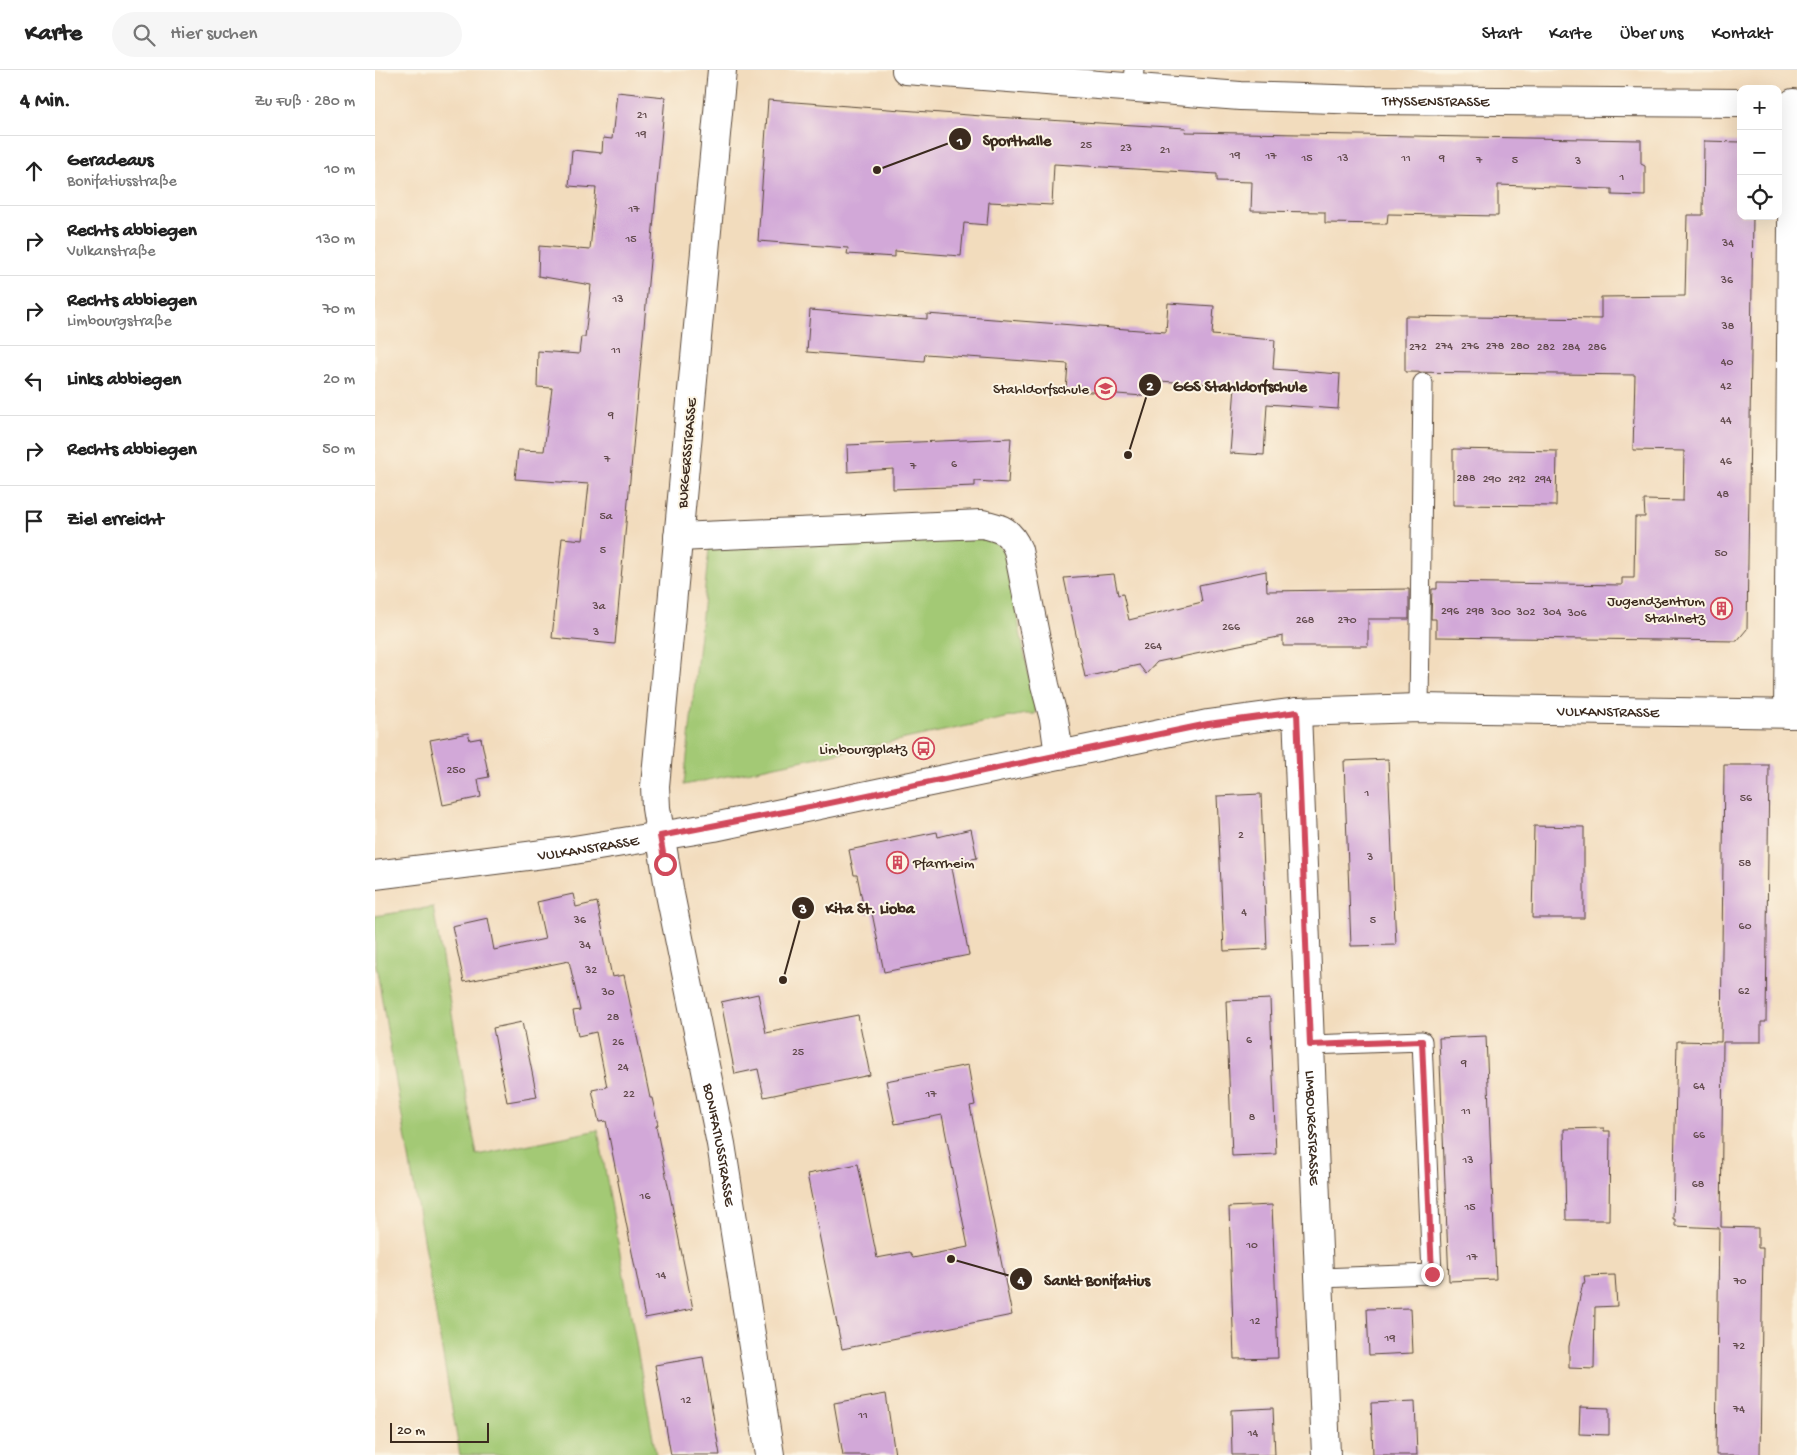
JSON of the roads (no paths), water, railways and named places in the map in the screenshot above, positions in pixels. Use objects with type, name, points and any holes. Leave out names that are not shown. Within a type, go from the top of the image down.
[{"type":"street","name":"BURGERSSTRASSE","points":[[660,836],[655,800],[656,758],[722,70]]},
{"type":"street","name":"THYSSENSTRASSE","points":[[906,70],[1133,79],[1239,96],[1366,100],[1737,103]]},
{"type":"street","points":[[1789,103],[1792,714]]},
{"type":"street","points":[[678,537],[982,524],[995,526],[1007,532],[1013,539],[1017,550],[1045,686],[1054,719],[1059,756]]},
{"type":"street","name":"VULKANSTRASSE","points":[[375,875],[568,851],[660,836],[742,821],[1208,724],[1297,712],[1419,708],[1792,714]]},
{"type":"street","name":"LIMBOURGSTRASSE","points":[[1297,712],[1326,1455]]},
{"type":"street","name":"BONIFATIUSSTRASSE","points":[[660,836],[721,1144],[771,1455]]},
{"type":"lane","points":[[1419,708],[1423,384]]},
{"type":"lane","points":[[1310,1045],[1422,1041],[1432,1274],[1319,1278]]},
{"type":"place","name":"Sporthalle","points":[[877,170]]},
{"type":"place","name":"Stahldorfschule","points":[[1105,388]]},
{"type":"place","name":"GGS Stahldorfschule","points":[[1128,455]]},
{"type":"place","name":"Jugendzentrum Stahlnetz","points":[[1721,609]]},
{"type":"place","name":"Limbourgplatz","points":[[923,748]]},
{"type":"place","name":"Pfarrheim","points":[[897,862]]},
{"type":"place","name":"Kita St. Lioba","points":[[783,980]]},
{"type":"place","name":"Sankt Bonifatius","points":[[951,1259]]}]
